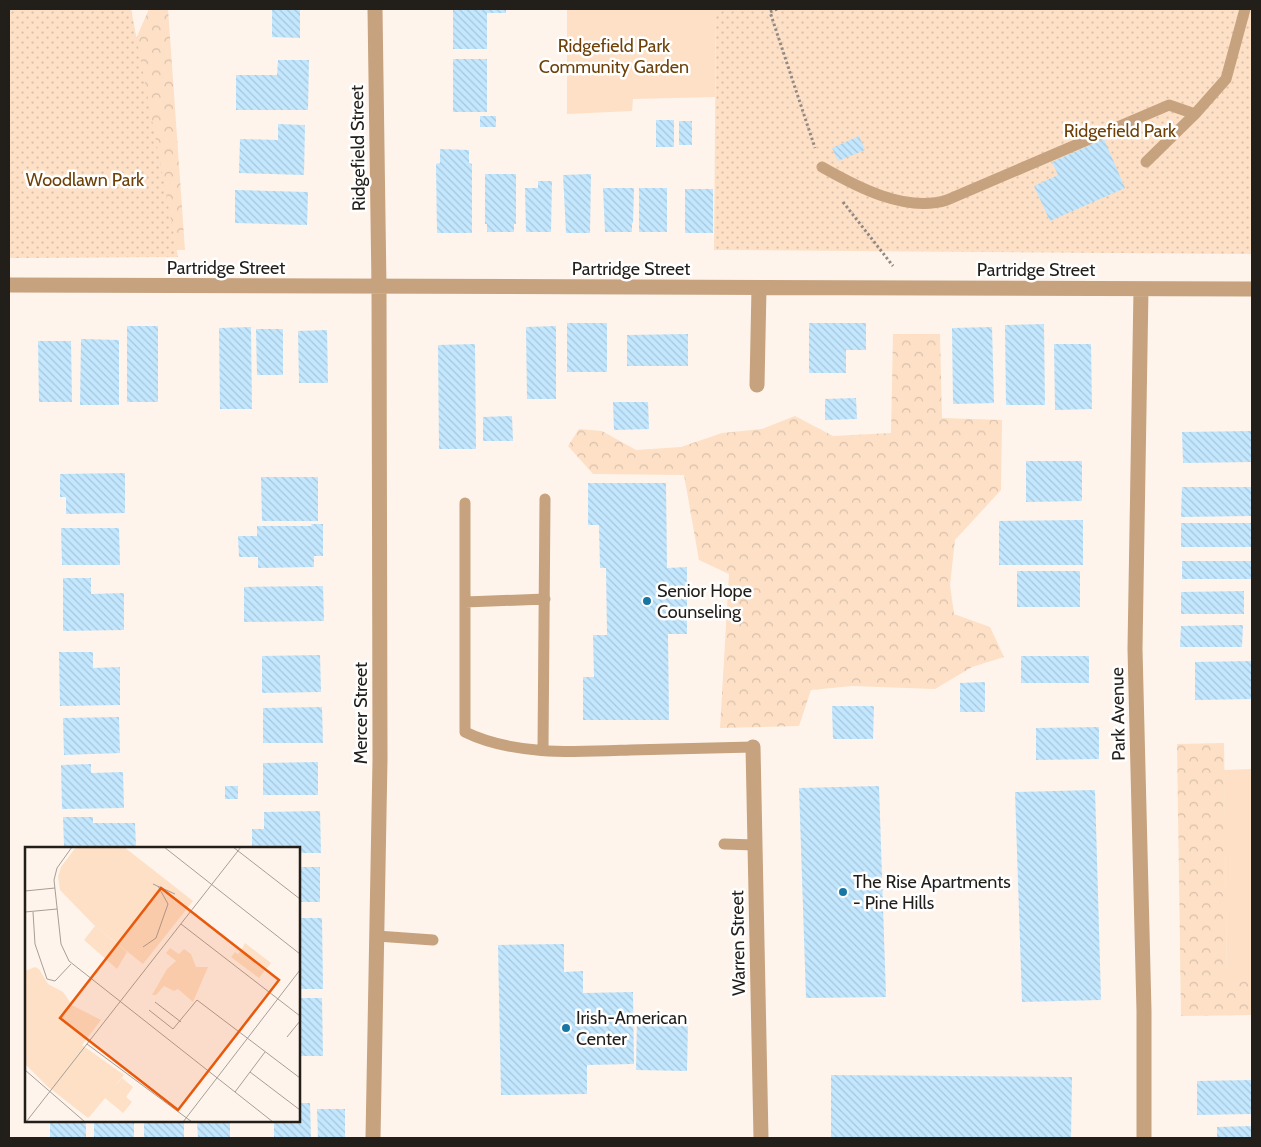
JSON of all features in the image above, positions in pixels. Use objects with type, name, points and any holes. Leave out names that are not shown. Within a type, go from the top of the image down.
[{"type":"street","name":"Ridgefield Street","points":[[375,9],[379,287]]},
{"type":"street","name":"Partridge Street","points":[[9,285],[1252,289]]},
{"type":"street","name":"Mercer Street","points":[[373,1138],[380,760],[379,287]]},
{"type":"street","points":[[757,385],[759,288]]},
{"type":"street","name":"Park Avenue","points":[[1141,289],[1135,649],[1144,1011],[1144,1138]]},
{"type":"street","name":"Warren Street","points":[[752,747],[761,1138]]},
{"type":"lane","points":[[1146,162],[1195,114],[1226,79],[1245,9]]},
{"type":"lane","points":[[1239,30],[1252,19]]},
{"type":"lane","points":[[822,167],[864,190],[899,200],[932,204],[947,200],[1169,104],[1195,114]]},
{"type":"lane","points":[[543,750],[545,499]]},
{"type":"lane","points":[[464,503],[466,732],[481,740],[560,752],[752,747]]},
{"type":"lane","points":[[465,602],[545,599]]},
{"type":"lane","points":[[724,844],[755,845]]},
{"type":"lane","points":[[377,936],[433,940]]},
{"type":"path","points":[[777,9],[770,12],[822,167],[853,216],[911,288]]},
{"type":"green space","name":"Woodlawn Park","points":[[9,9],[131,9],[178,257],[9,258]]},
{"type":"green space","points":[[149,9],[168,9],[185,250],[149,250],[127,59]]},
{"type":"green space","name":"Ridgefield Park Community Garden","points":[[567,9],[716,9],[715,97],[633,99],[632,111],[567,114]]},
{"type":"green space","name":"Ridgefield Park","points":[[716,9],[1252,9],[1252,254],[714,250]]},
{"type":"green space","points":[[893,334],[940,334],[942,418],[1002,420],[1001,490],[955,540],[950,585],[954,614],[990,627],[1004,657],[972,667],[935,689],[852,686],[811,690],[799,726],[720,728],[729,574],[699,560],[684,475],[593,474],[568,446],[579,429],[602,431],[636,450],[681,447],[722,433],[762,429],[795,416],[833,436],[891,433]]},
{"type":"green space","points":[[1224,743],[1227,978],[1252,978],[1252,1015],[1181,1016],[1177,744]]},
{"type":"green space","points":[[1252,769],[1252,978],[1227,978],[1224,770]]},
{"type":"building","points":[[272,9],[300,9],[300,38],[272,37]]},
{"type":"building","points":[[453,9],[506,9],[506,13],[487,13],[487,49],[453,49]]},
{"type":"building","points":[[453,59],[487,59],[487,112],[453,112]]},
{"type":"building","points":[[278,60],[309,60],[308,110],[236,110],[236,75],[277,75]]},
{"type":"building","points":[[480,116],[496,116],[496,127],[480,127]]},
{"type":"building","points":[[656,120],[674,120],[674,147],[656,147]]},
{"type":"building","points":[[679,121],[692,121],[692,145],[679,145]]},
{"type":"building","points":[[278,124],[305,125],[304,175],[239,173],[240,139],[278,140]]},
{"type":"building","points":[[859,136],[865,150],[838,161],[832,148]]},
{"type":"building","points":[[1104,139],[1125,188],[1050,221],[1034,186],[1058,175],[1052,162]]},
{"type":"building","points":[[440,149],[469,150],[469,163],[472,164],[472,233],[437,233],[436,164],[440,163]]},
{"type":"building","points":[[485,174],[516,174],[516,224],[514,224],[514,232],[487,232],[487,224],[485,224]]},
{"type":"building","points":[[591,174],[590,233],[566,233],[563,175]]},
{"type":"building","points":[[538,181],[552,181],[551,232],[526,232],[525,188],[538,188]]},
{"type":"building","points":[[603,188],[634,188],[632,232],[605,232]]},
{"type":"building","points":[[639,188],[667,188],[667,232],[639,232]]},
{"type":"building","points":[[685,189],[713,189],[713,233],[685,233]]},
{"type":"building","points":[[235,190],[308,192],[307,225],[235,223]]},
{"type":"building","points":[[567,323],[607,323],[607,372],[567,372]]},
{"type":"building","points":[[809,323],[866,323],[866,350],[846,350],[846,373],[809,373]]},
{"type":"building","points":[[1044,324],[1045,405],[1006,405],[1005,325]]},
{"type":"building","points":[[127,326],[158,326],[158,402],[127,402]]},
{"type":"building","points":[[556,326],[556,399],[527,399],[526,327]]},
{"type":"building","points":[[251,327],[252,409],[220,409],[219,328]]},
{"type":"building","points":[[992,327],[994,403],[953,404],[952,328]]},
{"type":"building","points":[[256,329],[283,329],[283,375],[257,375]]},
{"type":"building","points":[[327,330],[328,383],[299,383],[298,331]]},
{"type":"building","points":[[688,334],[688,366],[627,366],[627,335]]},
{"type":"building","points":[[81,339],[119,340],[119,405],[80,405]]},
{"type":"building","points":[[38,341],[71,341],[72,402],[39,402]]},
{"type":"building","points":[[475,344],[476,449],[439,449],[438,345]]},
{"type":"building","points":[[1054,344],[1091,344],[1092,409],[1055,410]]},
{"type":"building","points":[[856,398],[857,419],[825,420],[825,399]]},
{"type":"building","points":[[613,402],[648,402],[649,429],[614,430]]},
{"type":"building","points":[[512,416],[513,441],[483,441],[483,417]]},
{"type":"building","points":[[1252,431],[1252,462],[1183,463],[1182,432]]},
{"type":"building","points":[[1026,461],[1082,461],[1082,501],[1026,502]]},
{"type":"building","points":[[125,473],[125,513],[66,514],[66,497],[60,497],[60,474]]},
{"type":"building","points":[[261,477],[318,477],[318,521],[262,521]]},
{"type":"building","name":"Senior Hope Counseling","points":[[588,483],[666,483],[667,568],[687,567],[687,634],[668,634],[669,720],[583,720],[583,677],[594,677],[593,635],[607,635],[606,568],[600,568],[599,525],[588,525]]},
{"type":"building","points":[[1182,487],[1252,487],[1252,516],[1181,517]]},
{"type":"building","points":[[1083,520],[1083,565],[999,565],[999,521]]},
{"type":"building","points":[[1181,523],[1252,523],[1252,547],[1181,547]]},
{"type":"building","points":[[311,524],[323,524],[323,556],[314,556],[314,567],[258,568],[258,557],[239,557],[238,536],[257,536],[257,526],[312,526]]},
{"type":"building","points":[[61,528],[119,528],[120,565],[62,565]]},
{"type":"building","points":[[1182,561],[1252,561],[1252,579],[1182,579]]},
{"type":"building","points":[[1017,571],[1080,571],[1080,607],[1017,607]]},
{"type":"building","points":[[63,578],[91,578],[91,594],[124,593],[124,630],[63,631]]},
{"type":"building","points":[[323,586],[324,621],[244,622],[244,587]]},
{"type":"building","points":[[1244,591],[1244,614],[1181,614],[1181,592]]},
{"type":"building","points":[[1243,625],[1242,647],[1180,647],[1181,626]]},
{"type":"building","points":[[59,652],[93,652],[93,668],[120,667],[120,705],[60,706]]},
{"type":"building","points":[[320,655],[321,692],[262,693],[262,656]]},
{"type":"building","points":[[1021,656],[1089,656],[1089,683],[1021,683]]},
{"type":"building","points":[[1252,661],[1252,699],[1195,700],[1195,662]]},
{"type":"building","points":[[985,682],[985,712],[960,712],[960,683]]},
{"type":"building","points":[[832,706],[874,706],[873,739],[833,739]]},
{"type":"building","points":[[322,707],[323,743],[263,743],[263,708]]},
{"type":"building","points":[[119,717],[120,753],[64,755],[63,718]]},
{"type":"building","points":[[1099,727],[1099,759],[1036,760],[1036,728]]},
{"type":"building","points":[[318,762],[318,795],[263,795],[263,763]]},
{"type":"building","points":[[91,764],[91,773],[123,772],[124,808],[62,809],[61,765]]},
{"type":"building","points":[[225,786],[238,786],[238,799],[225,799]]},
{"type":"building","name":"The Rise Apartments - Pine Hills","points":[[879,786],[886,997],[806,998],[799,788]]},
{"type":"building","name":"The Rise Apartments - Pine Hills","points":[[1095,790],[1101,1000],[1022,1002],[1015,792]]},
{"type":"building","points":[[320,811],[321,853],[300,853],[300,847],[252,846],[252,829],[264,829],[264,812]]},
{"type":"building","points":[[63,817],[93,817],[93,823],[135,823],[136,847],[64,846]]},
{"type":"building","points":[[300,867],[320,867],[320,902],[300,902]]},
{"type":"building","points":[[300,918],[322,918],[323,989],[300,989]]},
{"type":"building","name":"Irish-American Center","points":[[564,944],[564,972],[583,971],[583,993],[633,992],[634,1064],[587,1065],[587,1094],[501,1095],[498,945]]},
{"type":"building","points":[[300,998],[322,998],[323,1056],[300,1056]]},
{"type":"building","points":[[637,1019],[688,1020],[687,1071],[636,1070]]},
{"type":"building","points":[[831,1075],[1072,1077],[1071,1138],[831,1138]]},
{"type":"building","points":[[1252,1080],[1252,1114],[1197,1115],[1197,1081]]},
{"type":"building","points":[[300,1103],[310,1103],[311,1138],[274,1138],[274,1122],[300,1122]]},
{"type":"building","points":[[317,1109],[345,1109],[345,1138],[318,1138]]},
{"type":"building","points":[[50,1122],[86,1122],[86,1138],[50,1138]]},
{"type":"building","points":[[94,1122],[134,1122],[134,1138],[94,1138]]},
{"type":"building","points":[[144,1122],[184,1122],[184,1138],[144,1138]]},
{"type":"building","points":[[197,1122],[230,1122],[230,1138],[198,1138]]},
{"type":"building","points":[[1252,1126],[1252,1138],[1217,1138],[1217,1127]]},
{"type":"place","name":"Senior Hope Counseling","points":[[647,601]]},
{"type":"place","name":"The Rise Apartments - Pine Hills","points":[[843,892]]},
{"type":"place","name":"Irish-American Center","points":[[566,1028]]}]
